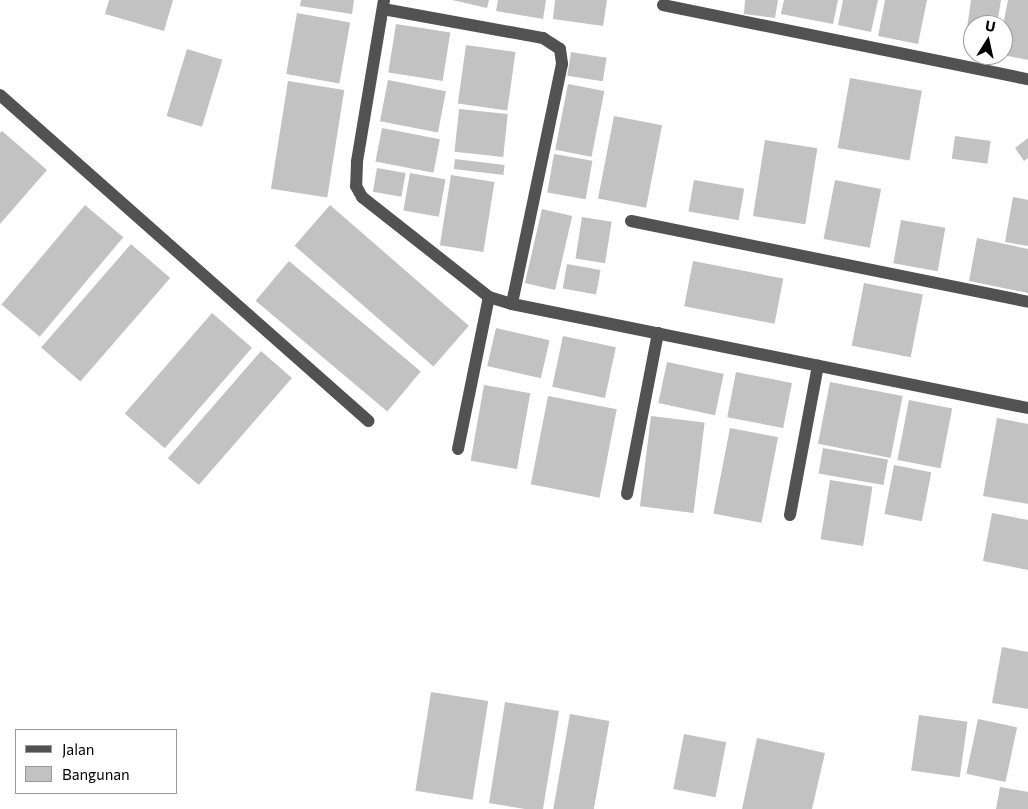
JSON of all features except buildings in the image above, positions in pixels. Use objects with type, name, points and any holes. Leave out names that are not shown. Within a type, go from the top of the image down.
[{"type":"street","points":[[512,304],[562,64],[560,49],[543,38],[384,5],[357,162],[356,186],[362,197],[489,297],[512,304],[1028,408]]},
{"type":"street","points":[[663,5],[1028,80]]},
{"type":"street","points":[[0,95],[369,422]]},
{"type":"street","points":[[631,222],[1028,302]]},
{"type":"street","points":[[458,449],[489,297]]},
{"type":"street","points":[[627,494],[658,333]]},
{"type":"street","points":[[790,515],[818,366]]}]
